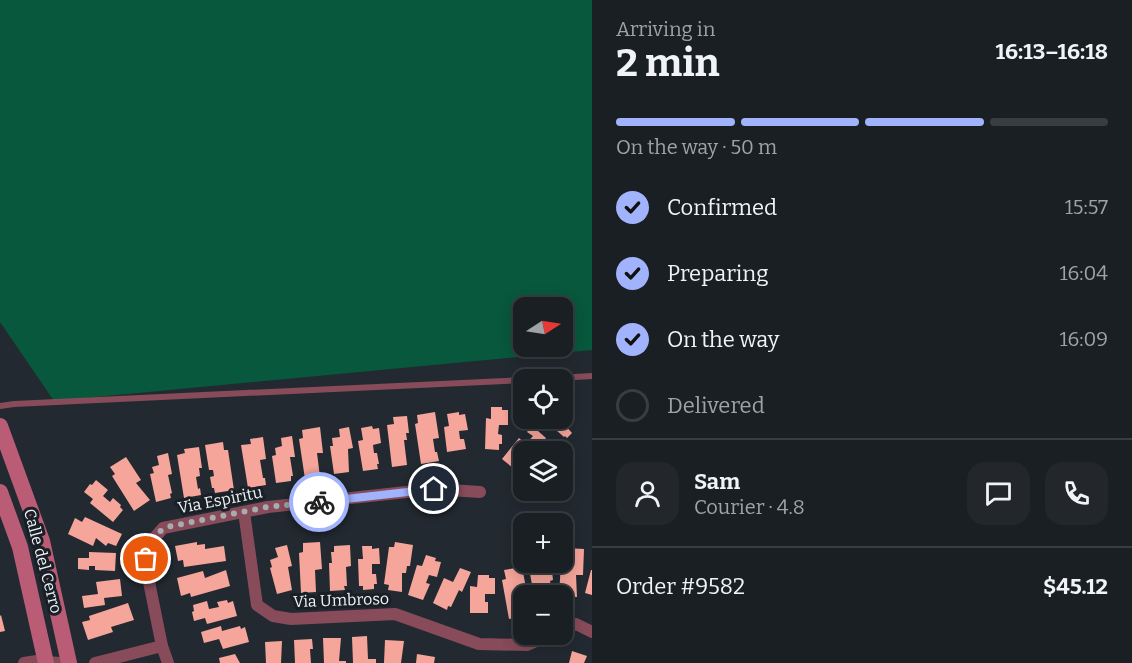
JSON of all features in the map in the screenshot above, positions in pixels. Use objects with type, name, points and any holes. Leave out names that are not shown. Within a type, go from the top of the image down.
[{"type":"main road","name":"Calle del Cerro","points":[[0,426],[42,541],[69,663]]},
{"type":"main road","name":"Calle del Cerro","points":[[0,492],[20,547],[50,662]]},
{"type":"street","name":"Via Espiritu","points":[[168,663],[162,646],[146,559],[150,542],[161,530],[267,507],[434,489],[480,492]]},
{"type":"street","name":"Via Umbroso","points":[[244,512],[257,605],[273,616],[291,619],[395,614],[479,644],[513,645]]},
{"type":"street","points":[[573,625],[576,624],[592,632]]},
{"type":"street","points":[[95,663],[162,646]]},
{"type":"street","points":[[24,663],[50,662]]},
{"type":"lane","points":[[573,377],[592,376]]},
{"type":"lane","points":[[0,406],[513,381]]},
{"type":"green space","points":[[0,0],[592,0],[592,350],[573,352],[573,297],[513,297],[513,357],[518,357],[54,401],[0,322]]},
{"type":"building","points":[[491,407],[502,407],[502,410],[508,410],[508,425],[499,425],[498,434],[502,435],[502,444],[499,444],[499,450],[485,449],[486,418],[491,419]]},
{"type":"building","points":[[435,412],[439,438],[433,439],[439,461],[421,464],[415,424],[418,423],[417,415]]},
{"type":"building","points":[[459,412],[459,415],[465,414],[468,430],[459,431],[460,439],[464,439],[466,449],[447,452],[444,427],[449,426],[447,414]]},
{"type":"building","points":[[407,416],[409,433],[406,433],[407,440],[404,440],[407,465],[392,467],[387,425],[394,424],[393,417]]},
{"type":"building","points":[[372,426],[373,429],[379,428],[381,443],[373,445],[374,453],[377,453],[378,469],[363,471],[358,441],[363,440],[361,428]]},
{"type":"building","points":[[320,427],[323,453],[317,453],[320,477],[305,479],[299,439],[303,438],[302,430]]},
{"type":"building","points":[[349,427],[353,448],[348,449],[349,472],[334,474],[330,446],[333,446],[332,438],[340,437],[339,429]]},
{"type":"building","points":[[529,429],[540,429],[538,431],[546,438],[544,441],[529,441],[533,436],[527,432]]},
{"type":"building","points":[[568,429],[572,433],[567,438],[556,430]]},
{"type":"building","points":[[292,436],[295,457],[290,457],[293,476],[291,476],[291,481],[276,483],[272,456],[276,455],[275,448],[282,446],[281,438]]},
{"type":"building","points":[[263,437],[266,459],[260,460],[266,485],[248,488],[241,445],[251,444],[250,439]]},
{"type":"building","points":[[223,442],[224,450],[228,450],[234,490],[215,493],[210,477],[214,476],[213,470],[209,470],[205,445]]},
{"type":"building","points":[[513,445],[513,468],[502,459]]},
{"type":"building","points":[[199,447],[202,468],[199,468],[200,476],[196,477],[201,495],[184,498],[177,455],[185,453],[184,449]]},
{"type":"building","points":[[168,453],[172,474],[168,475],[171,498],[156,502],[150,474],[154,473],[152,467],[159,465],[157,456]]},
{"type":"building","points":[[126,457],[141,480],[136,483],[150,500],[134,511],[112,476],[115,474],[110,467]]},
{"type":"building","points":[[96,480],[108,490],[103,496],[110,502],[113,498],[121,505],[123,510],[113,522],[90,503],[93,499],[84,492]]},
{"type":"building","points":[[85,517],[122,534],[116,546],[108,543],[106,546],[96,538],[93,546],[68,534],[75,518],[82,522]]},
{"type":"building","points":[[197,542],[197,545],[205,544],[205,549],[224,546],[226,561],[184,567],[183,560],[178,561],[175,546]]},
{"type":"building","points":[[320,542],[322,569],[315,570],[316,592],[301,593],[299,553],[303,552],[303,543]]},
{"type":"building","points":[[395,542],[413,545],[410,566],[407,566],[406,573],[402,573],[402,592],[388,590],[389,585],[384,584],[389,547],[394,547]]},
{"type":"building","points":[[287,545],[292,566],[288,567],[292,590],[277,594],[270,560],[278,557],[275,548]]},
{"type":"building","points":[[350,545],[351,566],[346,567],[347,586],[344,586],[345,590],[330,591],[331,552],[334,552],[334,546]]},
{"type":"building","points":[[362,546],[372,546],[372,549],[379,548],[380,564],[372,564],[372,574],[376,574],[377,584],[374,584],[374,589],[363,590],[363,586],[359,586],[358,559],[363,559]]},
{"type":"building","points":[[573,548],[584,549],[583,575],[576,575],[577,597],[573,597],[573,585],[560,585],[560,573],[573,573]]},
{"type":"building","points":[[89,552],[116,553],[115,571],[95,570],[95,566],[89,566],[89,570],[78,569],[78,558],[89,558]]},
{"type":"building","points":[[426,555],[441,562],[437,577],[429,575],[426,583],[430,584],[423,600],[408,595],[417,565],[422,566]]},
{"type":"building","points":[[460,568],[471,572],[462,592],[459,590],[451,607],[448,606],[447,610],[433,603],[444,578],[453,582]]},
{"type":"building","points":[[513,568],[513,573],[523,573],[525,585],[513,585],[513,618],[509,619],[502,580],[506,579],[504,570]]},
{"type":"building","points":[[226,570],[230,586],[191,597],[190,593],[181,596],[177,578],[203,571],[205,578]]},
{"type":"building","points":[[592,570],[592,595],[585,593]]},
{"type":"building","points":[[530,573],[552,573],[551,585],[532,585]]},
{"type":"building","points":[[478,575],[489,575],[489,578],[495,578],[495,594],[485,594],[488,613],[470,613],[470,586],[477,587]]},
{"type":"building","points":[[120,579],[122,596],[104,598],[105,605],[84,608],[82,596],[98,594],[96,582]]},
{"type":"building","points":[[227,600],[228,603],[233,601],[237,616],[207,624],[205,618],[194,621],[193,605],[207,601],[209,609],[219,607],[217,602]]},
{"type":"building","points":[[128,603],[134,620],[111,627],[113,632],[88,640],[82,622],[90,620],[89,616]]},
{"type":"building","points":[[0,616],[5,631],[0,632]]},
{"type":"building","points":[[221,626],[222,631],[240,626],[241,629],[245,627],[249,642],[223,649],[219,639],[204,643],[201,632]]},
{"type":"building","points":[[367,636],[368,659],[376,659],[376,663],[353,663],[352,637]]},
{"type":"building","points":[[323,638],[341,638],[339,661],[346,661],[346,663],[324,663]]},
{"type":"building","points":[[312,639],[311,663],[295,663],[294,640]]},
{"type":"building","points":[[385,640],[404,641],[401,663],[384,663]]},
{"type":"building","points":[[282,641],[281,663],[266,663],[265,642]]},
{"type":"building","points":[[572,651],[587,656],[584,663],[569,663]]},
{"type":"building","points":[[235,654],[240,663],[220,663],[219,658]]},
{"type":"building","points":[[417,654],[435,657],[434,663],[416,663]]},
{"type":"way so far","points":[[146,559],[150,542],[167,527],[267,507],[319,502]]},
{"type":"route","points":[[319,502],[434,489]]}]
